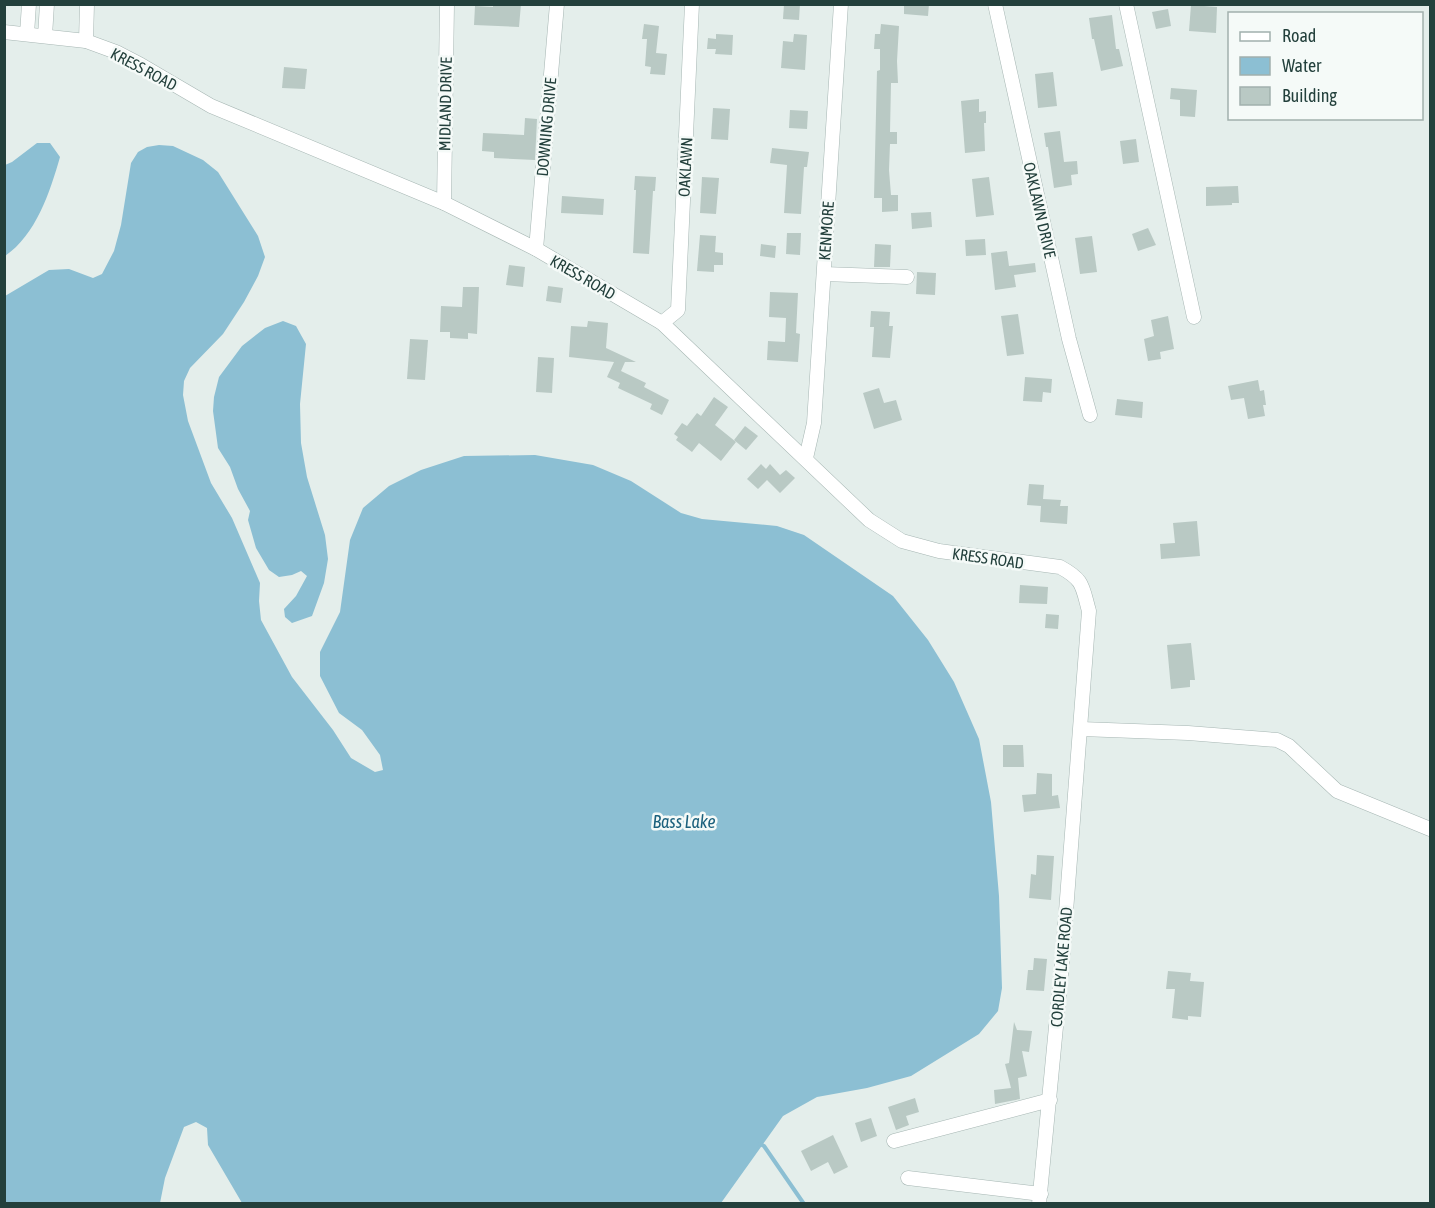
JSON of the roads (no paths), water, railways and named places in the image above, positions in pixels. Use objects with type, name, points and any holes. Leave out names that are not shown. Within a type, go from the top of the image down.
[{"type":"street","points":[[27,34],[29,4]]},
{"type":"street","points":[[45,36],[47,4]]},
{"type":"street","points":[[86,41],[87,4]]},
{"type":"street","name":"MIDLAND DRIVE","points":[[444,203],[447,4]]},
{"type":"street","name":"DOWNING DRIVE","points":[[536,249],[557,4]]},
{"type":"street","name":"OAKLAWN","points":[[662,323],[678,310],[692,4]]},
{"type":"street","name":"KENMORE","points":[[806,458],[814,423],[841,4]]},
{"type":"street","name":"OAKLAWN DRIVE","points":[[995,4],[1069,339],[1090,415]]},
{"type":"street","points":[[1126,4],[1194,316]]},
{"type":"street","name":"KRESS ROAD","points":[[4,32],[86,41],[116,52],[212,106],[444,203],[536,249],[662,323],[870,520],[902,541],[939,551],[1060,567],[1076,576],[1082,586],[1089,611]]},
{"type":"street","points":[[824,274],[907,276]]},
{"type":"street","name":"CORDLEY LAKE ROAD","points":[[1040,1199],[1081,729],[1089,611]]},
{"type":"street","points":[[1081,729],[1188,733],[1277,740],[1288,746],[1337,790],[1431,829]]},
{"type":"street","points":[[894,1141],[1050,1100]]},
{"type":"street","points":[[908,1178],[1040,1199]]},
{"type":"water","points":[[37,143],[50,143],[60,157],[52,184],[33,225],[16,247],[5,256],[5,165]]},
{"type":"water","name":"Bass Lake","points":[[173,146],[203,160],[218,172],[258,236],[265,257],[244,302],[223,334],[190,368],[184,381],[183,395],[188,421],[211,483],[232,518],[260,583],[261,620],[292,677],[333,730],[351,758],[375,772],[383,770],[380,755],[362,730],[339,713],[320,676],[320,652],[340,612],[350,540],[363,508],[389,486],[421,470],[464,456],[535,455],[593,465],[631,481],[681,513],[702,519],[777,526],[804,535],[893,596],[928,640],[954,682],[979,739],[991,802],[999,896],[1002,988],[998,1011],[979,1034],[911,1076],[867,1088],[817,1097],[783,1116],[721,1203],[242,1203],[208,1145],[207,1128],[196,1122],[184,1127],[165,1178],[160,1203],[5,1203],[5,296],[49,270],[69,269],[93,278],[102,274],[114,251],[121,225],[131,163],[138,152],[147,147]]},
{"type":"water","points":[[283,321],[296,326],[306,344],[300,404],[301,443],[307,477],[325,535],[328,559],[324,583],[312,616],[292,623],[285,617],[284,609],[296,596],[307,576],[301,571],[279,577],[269,570],[256,548],[248,520],[250,511],[238,489],[230,467],[218,448],[213,411],[219,377],[242,346],[265,328]]},
{"type":"waterway","points":[[760,1144],[764,1146],[804,1204]]}]
